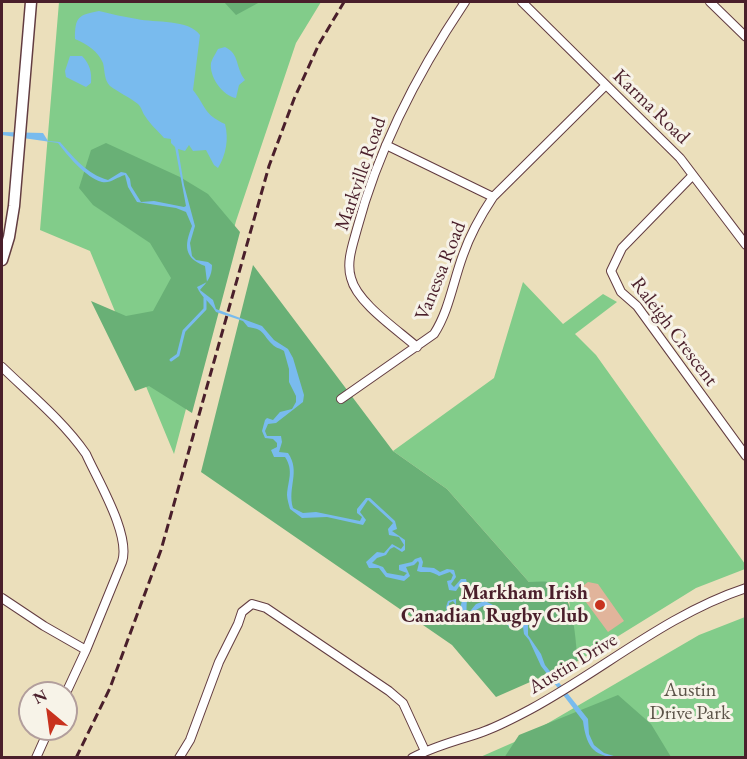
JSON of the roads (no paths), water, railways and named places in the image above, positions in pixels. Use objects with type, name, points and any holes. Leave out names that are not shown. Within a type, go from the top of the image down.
[{"type":"street","points":[[2,260],[9,237],[14,206],[31,2]]},
{"type":"street","name":"Markville Road","points":[[417,347],[368,304],[354,288],[350,276],[351,251],[360,218],[404,102],[423,67],[465,2]]},
{"type":"street","name":"Karma Road","points":[[522,2],[605,86],[657,134],[693,175],[746,245]]},
{"type":"street","points":[[710,2],[746,37]]},
{"type":"street","name":"Vanessa Road","points":[[341,399],[434,334],[442,321],[463,254],[481,214],[493,197],[605,86]]},
{"type":"street","points":[[386,145],[493,197]]},
{"type":"street","name":"Raleigh Crescent","points":[[693,175],[622,248],[611,271],[621,292],[637,306],[746,456]]},
{"type":"street","points":[[2,367],[66,428],[81,447],[122,531],[124,556],[72,681]]},
{"type":"street","name":"Austin Drive","points":[[412,758],[425,751],[505,723],[563,690],[690,611],[724,595],[746,588]]},
{"type":"street","points":[[2,598],[86,650]]},
{"type":"street","points":[[180,758],[190,740],[219,662],[242,612],[252,604],[266,608],[389,690],[403,703],[425,751]]},
{"type":"street","points":[[36,758],[44,741]]},
{"type":"water","points":[[99,11],[137,19],[180,24],[188,26],[200,35],[193,90],[209,113],[225,124],[226,147],[218,168],[206,150],[193,151],[189,145],[185,151],[178,149],[184,185],[195,226],[190,243],[192,256],[196,260],[212,265],[207,282],[205,266],[193,259],[188,251],[187,245],[192,226],[186,212],[176,208],[137,202],[128,187],[125,175],[108,182],[102,182],[89,176],[77,166],[58,143],[2,135],[2,132],[43,133],[48,141],[60,142],[81,165],[100,177],[108,180],[121,172],[126,173],[141,202],[154,201],[186,206],[175,147],[171,139],[164,138],[147,119],[138,104],[108,84],[103,63],[98,55],[75,39],[79,18]]},
{"type":"water","points":[[225,47],[233,53],[245,80],[239,85],[236,98],[222,90],[212,74],[212,61],[218,49]]},
{"type":"water","points":[[70,56],[82,56],[89,65],[91,83],[86,87],[66,77],[65,71]]},
{"type":"water","points":[[206,282],[200,290],[213,300],[216,309],[262,326],[274,340],[288,349],[293,358],[304,395],[303,402],[276,423],[268,424],[265,431],[267,436],[281,436],[279,452],[288,453],[292,460],[293,508],[303,513],[316,512],[360,521],[362,517],[357,513],[357,509],[366,498],[370,498],[395,521],[397,529],[392,531],[405,540],[405,550],[402,552],[394,547],[372,563],[383,567],[387,573],[404,576],[407,573],[399,570],[399,565],[421,557],[422,567],[434,568],[440,572],[447,569],[454,570],[456,577],[451,584],[454,587],[461,579],[466,579],[467,615],[476,604],[485,601],[497,607],[512,623],[528,624],[528,635],[541,654],[545,665],[588,719],[589,734],[594,745],[604,753],[617,757],[602,755],[592,748],[586,736],[583,721],[541,666],[524,634],[523,627],[510,628],[499,615],[483,606],[476,610],[471,620],[462,616],[456,620],[451,618],[449,620],[446,607],[448,601],[456,599],[456,605],[453,601],[449,603],[449,609],[452,614],[459,613],[465,588],[462,582],[456,591],[449,590],[447,581],[451,580],[453,575],[450,572],[439,576],[417,571],[418,561],[406,567],[410,576],[404,581],[386,577],[379,568],[369,568],[366,562],[377,552],[384,553],[392,544],[401,549],[404,545],[399,537],[389,535],[388,529],[393,523],[368,500],[360,512],[366,520],[363,525],[327,517],[302,518],[290,509],[287,495],[290,471],[288,462],[285,457],[274,457],[271,450],[277,447],[277,443],[273,439],[265,438],[262,431],[267,418],[273,420],[280,412],[292,409],[296,402],[296,396],[289,382],[289,369],[284,351],[273,345],[260,331],[248,327],[243,321],[216,312],[197,287]]},
{"type":"waterway","points":[[171,360],[178,355],[184,331],[205,309],[205,298]]},
{"type":"railway","points":[[76,758],[110,688],[161,550],[269,166],[294,99],[319,44],[344,2]]},
{"type":"place","name":"Markham Irish Canadian Rugby Club","points":[[600,605]]},
{"type":"park label","name":"Austin Drive Park","points":[[690,702]]}]
